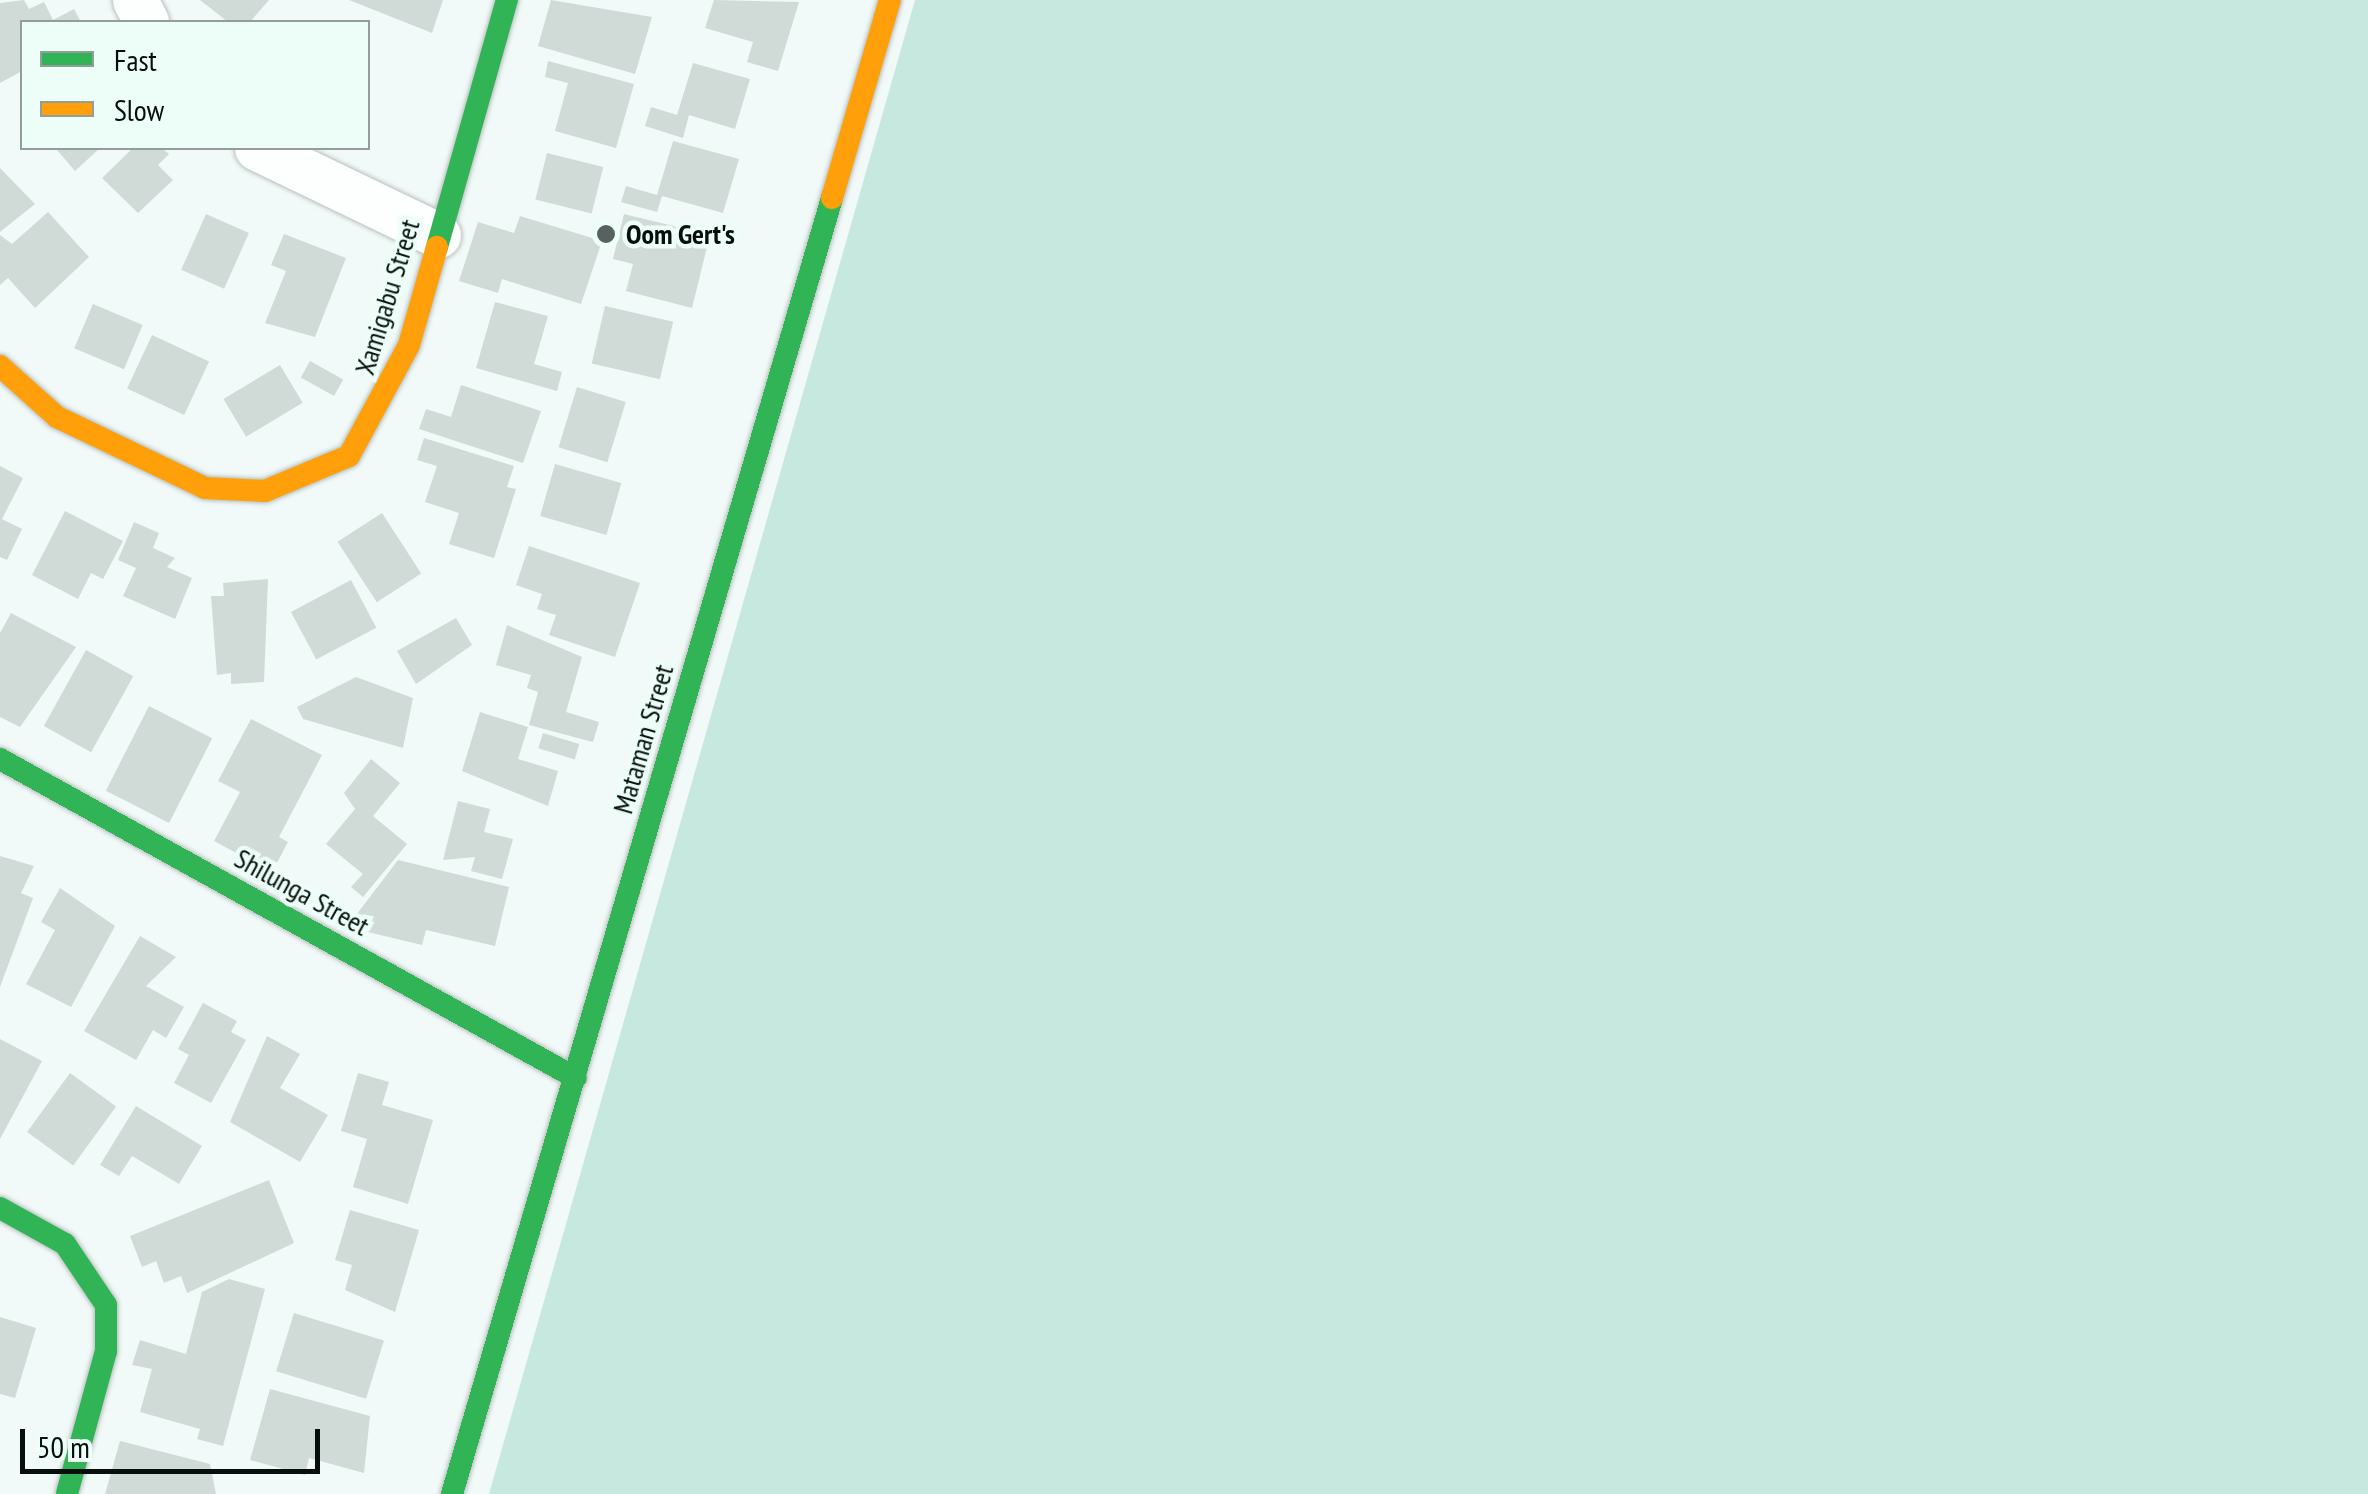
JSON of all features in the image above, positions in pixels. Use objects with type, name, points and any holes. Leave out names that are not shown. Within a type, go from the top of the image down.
[{"type":"street","name":"Xamigabu Street","points":[[0,366],[57,417],[205,488],[292,484],[350,456],[374,423],[409,345],[507,0]]},
{"type":"street","name":"Mataman Street","points":[[452,1494],[890,0]]},
{"type":"street","points":[[261,150],[438,235]]},
{"type":"street","name":"Shilunga Street","points":[[5,774],[576,1078]]},
{"type":"street","points":[[0,1208],[65,1244],[106,1305],[106,1351],[66,1494]]},
{"type":"green space","points":[[915,0],[2368,0],[2368,1494],[489,1494]]},
{"type":"building","points":[[24,0],[29,9],[44,2],[53,20],[20,20],[20,72],[0,83],[0,3]]},
{"type":"building","points":[[200,0],[269,0],[252,20],[225,20]]},
{"type":"building","points":[[349,0],[443,0],[432,33]]},
{"type":"building","points":[[551,0],[652,17],[635,74],[538,46]]},
{"type":"building","points":[[714,0],[799,2],[778,71],[747,62],[753,42],[705,28]]},
{"type":"building","points":[[74,9],[80,20],[53,20]]},
{"type":"building","points":[[548,61],[634,84],[616,148],[555,131],[568,83],[545,77]]},
{"type":"building","points":[[693,63],[750,79],[735,129],[689,115],[683,138],[645,126],[651,107],[677,115]]},
{"type":"building","points":[[673,141],[739,159],[723,213],[662,196],[657,212],[621,202],[626,186],[657,195]]},
{"type":"building","points":[[57,150],[98,150],[75,171]]},
{"type":"building","points":[[131,150],[164,150],[169,154],[158,165],[173,180],[138,213],[102,178]]},
{"type":"building","points":[[547,153],[603,167],[592,214],[535,200]]},
{"type":"building","points":[[0,168],[35,204],[0,232]]},
{"type":"building","points":[[48,212],[89,257],[35,308],[8,278],[0,285],[0,235],[12,244]]},
{"type":"building","points":[[206,214],[249,233],[224,289],[181,270]]},
{"type":"building","points":[[624,214],[710,235],[692,308],[626,291],[633,264],[613,259]]},
{"type":"building","points":[[520,216],[602,241],[581,304],[502,279],[498,293],[459,281],[478,222],[514,233]]},
{"type":"building","points":[[284,234],[346,258],[315,337],[265,323],[286,271],[271,265]]},
{"type":"building","points":[[495,302],[548,316],[534,364],[562,372],[557,391],[476,368]]},
{"type":"building","points":[[93,304],[143,325],[124,369],[74,348]]},
{"type":"building","points":[[605,306],[673,322],[660,379],[592,363]]},
{"type":"building","points":[[152,335],[209,362],[184,415],[127,388]]},
{"type":"building","points":[[310,361],[343,379],[334,396],[301,378]]},
{"type":"building","points":[[280,365],[303,403],[246,437],[223,399]]},
{"type":"building","points":[[461,385],[541,411],[523,463],[419,429],[426,409],[451,417]]},
{"type":"building","points":[[577,387],[626,402],[607,462],[559,447]]},
{"type":"building","points":[[424,438],[514,466],[507,487],[516,489],[494,558],[449,544],[459,513],[425,502],[437,466],[417,460]]},
{"type":"building","points":[[555,464],[621,483],[606,535],[540,516]]},
{"type":"building","points":[[0,466],[23,478],[2,519],[22,529],[7,560],[0,557]]},
{"type":"building","points":[[65,511],[123,541],[103,579],[91,573],[78,599],[32,575]]},
{"type":"building","points":[[382,513],[421,573],[377,602],[338,542]]},
{"type":"building","points":[[134,522],[159,533],[153,548],[175,558],[167,567],[192,578],[175,619],[123,596],[136,568],[118,560]]},
{"type":"building","points":[[529,546],[640,583],[615,657],[549,635],[556,615],[537,609],[542,594],[516,585]]},
{"type":"building","points":[[268,579],[264,682],[231,684],[231,673],[217,675],[211,596],[224,596],[223,583]]},
{"type":"building","points":[[351,580],[376,628],[316,660],[291,612]]},
{"type":"building","points":[[11,613],[76,647],[20,727],[0,717],[0,633]]},
{"type":"building","points":[[456,618],[472,645],[416,684],[397,651]]},
{"type":"building","points":[[507,625],[582,657],[566,712],[599,722],[593,742],[529,725],[538,692],[527,688],[531,675],[496,665]]},
{"type":"building","points":[[86,650],[133,676],[91,752],[44,726]]},
{"type":"building","points":[[356,677],[413,698],[403,748],[303,719],[297,707]]},
{"type":"building","points":[[149,706],[212,738],[169,823],[106,791]]},
{"type":"building","points":[[480,712],[528,727],[518,759],[558,771],[548,806],[462,771]]},
{"type":"building","points":[[251,719],[322,755],[279,837],[288,842],[272,872],[214,841],[240,792],[218,781]]},
{"type":"building","points":[[543,733],[579,744],[575,759],[538,748]]},
{"type":"building","points":[[371,759],[400,783],[373,816],[407,844],[363,897],[351,887],[363,874],[326,844],[355,809],[344,793]]},
{"type":"building","points":[[458,801],[490,809],[484,832],[513,839],[502,879],[471,871],[475,857],[443,860]]},
{"type":"building","points":[[0,856],[34,866],[21,893],[33,898],[0,987]]},
{"type":"building","points":[[398,860],[509,887],[495,946],[426,930],[422,945],[347,927]]},
{"type":"building","points":[[60,888],[115,926],[71,1007],[26,984],[55,930],[41,922]]},
{"type":"building","points":[[140,936],[176,957],[146,986],[184,1007],[166,1038],[153,1030],[136,1060],[84,1031]]},
{"type":"building","points":[[203,1003],[237,1021],[231,1032],[246,1040],[211,1103],[174,1083],[189,1055],[178,1049]]},
{"type":"building","points":[[267,1036],[300,1054],[280,1088],[328,1115],[300,1162],[230,1122]]},
{"type":"building","points":[[0,1039],[42,1061],[0,1139]]},
{"type":"building","points":[[70,1073],[116,1107],[73,1166],[27,1132]]},
{"type":"building","points":[[358,1073],[389,1082],[382,1105],[433,1120],[408,1204],[353,1187],[367,1139],[341,1131]]},
{"type":"building","points":[[136,1106],[202,1146],[179,1184],[132,1156],[119,1176],[100,1165]]},
{"type":"building","points":[[269,1180],[294,1243],[187,1293],[181,1276],[164,1283],[156,1261],[142,1267],[130,1236]]},
{"type":"building","points":[[350,1210],[419,1230],[395,1312],[345,1290],[352,1265],[335,1260]]},
{"type":"building","points":[[229,1279],[265,1289],[223,1446],[197,1439],[200,1429],[140,1412],[152,1369],[132,1365],[140,1340],[186,1354],[202,1292]]},
{"type":"building","points":[[294,1313],[384,1340],[366,1399],[276,1371]]},
{"type":"building","points":[[0,1317],[36,1328],[15,1398],[0,1394]]},
{"type":"building","points":[[270,1389],[370,1416],[364,1473],[309,1458],[305,1475],[250,1460]]},
{"type":"building","points":[[120,1441],[210,1464],[216,1494],[105,1494]]},
{"type":"traffic: fast","points":[[437,247],[507,0]]},
{"type":"traffic: fast","points":[[452,1494],[832,198]]},
{"type":"traffic: fast","points":[[0,759],[576,1078]]},
{"type":"traffic: fast","points":[[0,1208],[65,1244],[106,1305],[106,1351],[67,1494]]},
{"type":"traffic: slow","points":[[832,198],[890,0]]},
{"type":"traffic: slow","points":[[0,366],[57,417],[205,488],[265,491],[349,456],[409,345],[437,247]]},
{"type":"place","name":"Oom Gert's","points":[[606,234]]}]
